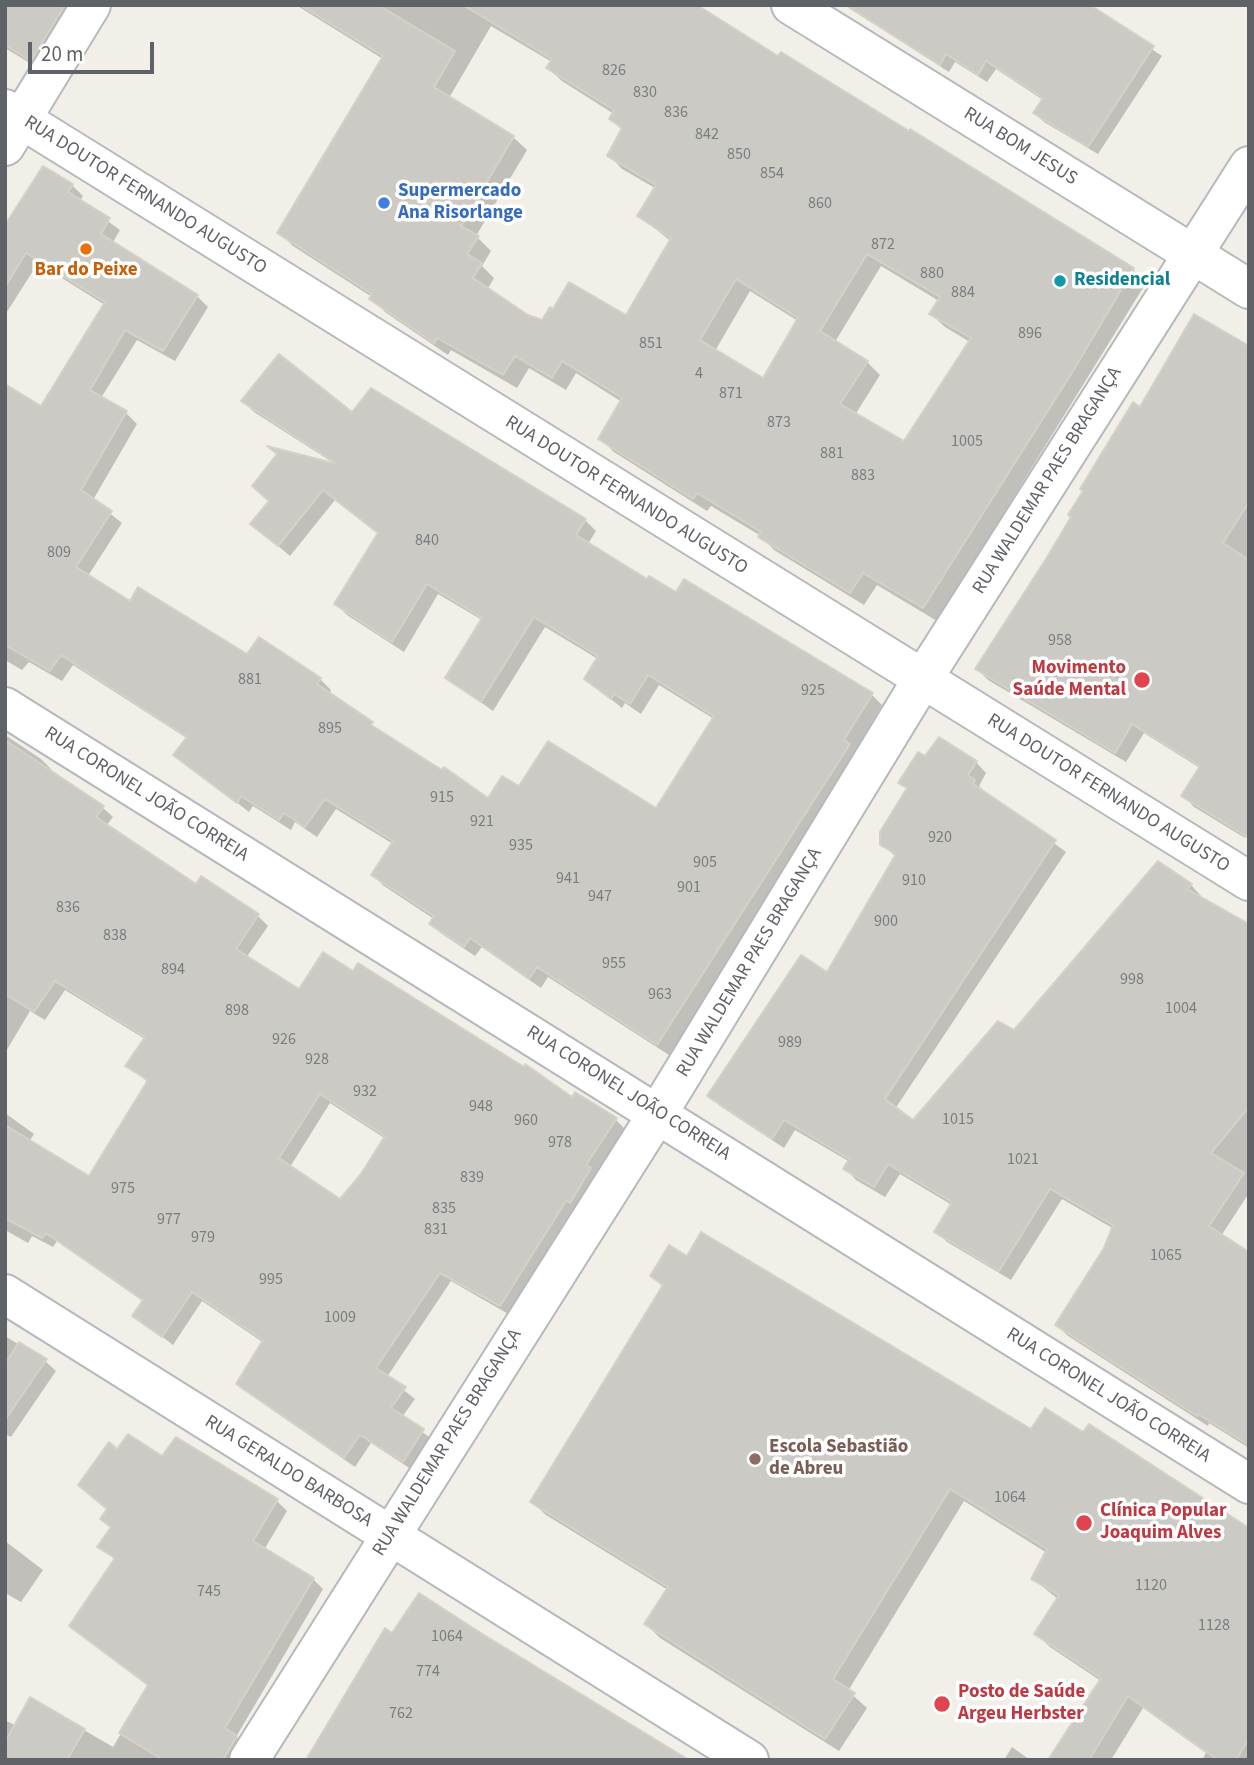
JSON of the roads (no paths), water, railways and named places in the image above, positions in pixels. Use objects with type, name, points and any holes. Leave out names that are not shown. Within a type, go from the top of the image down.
[{"type":"street","points":[[11,125],[91,5]]},
{"type":"street","name":"RUA BOM JESUS","points":[[791,5],[1249,289]]},
{"type":"street","name":"RUA DOUTOR FERNANDO AUGUSTO","points":[[11,125],[1249,881]]},
{"type":"street","name":"RUA WALDEMAR PAES BRAGANÇA","points":[[249,1760],[658,1113],[922,680],[1191,253],[1249,166]]},
{"type":"street","name":"RUA CORONEL JOÃO CORREIA","points":[[5,707],[1249,1484]]},
{"type":"street","name":"RUA GERALDO BARBOSA","points":[[5,1294],[749,1760]]},
{"type":"place","name":"Supermercado Ana Risorlange","points":[[384,203]]},
{"type":"place","name":"Bar do Peixe","points":[[86,249]]},
{"type":"place","name":"Residencial","points":[[1060,281]]},
{"type":"place","name":"Movimento Saúde Mental","points":[[1142,680]]},
{"type":"place","name":"Escola Sebastião de Abreu","points":[[755,1459]]},
{"type":"place","name":"Clínica Popular Joaquim Alves","points":[[1084,1523]]},
{"type":"place","name":"Posto de Saúde Argeu Herbster","points":[[942,1704]]}]
